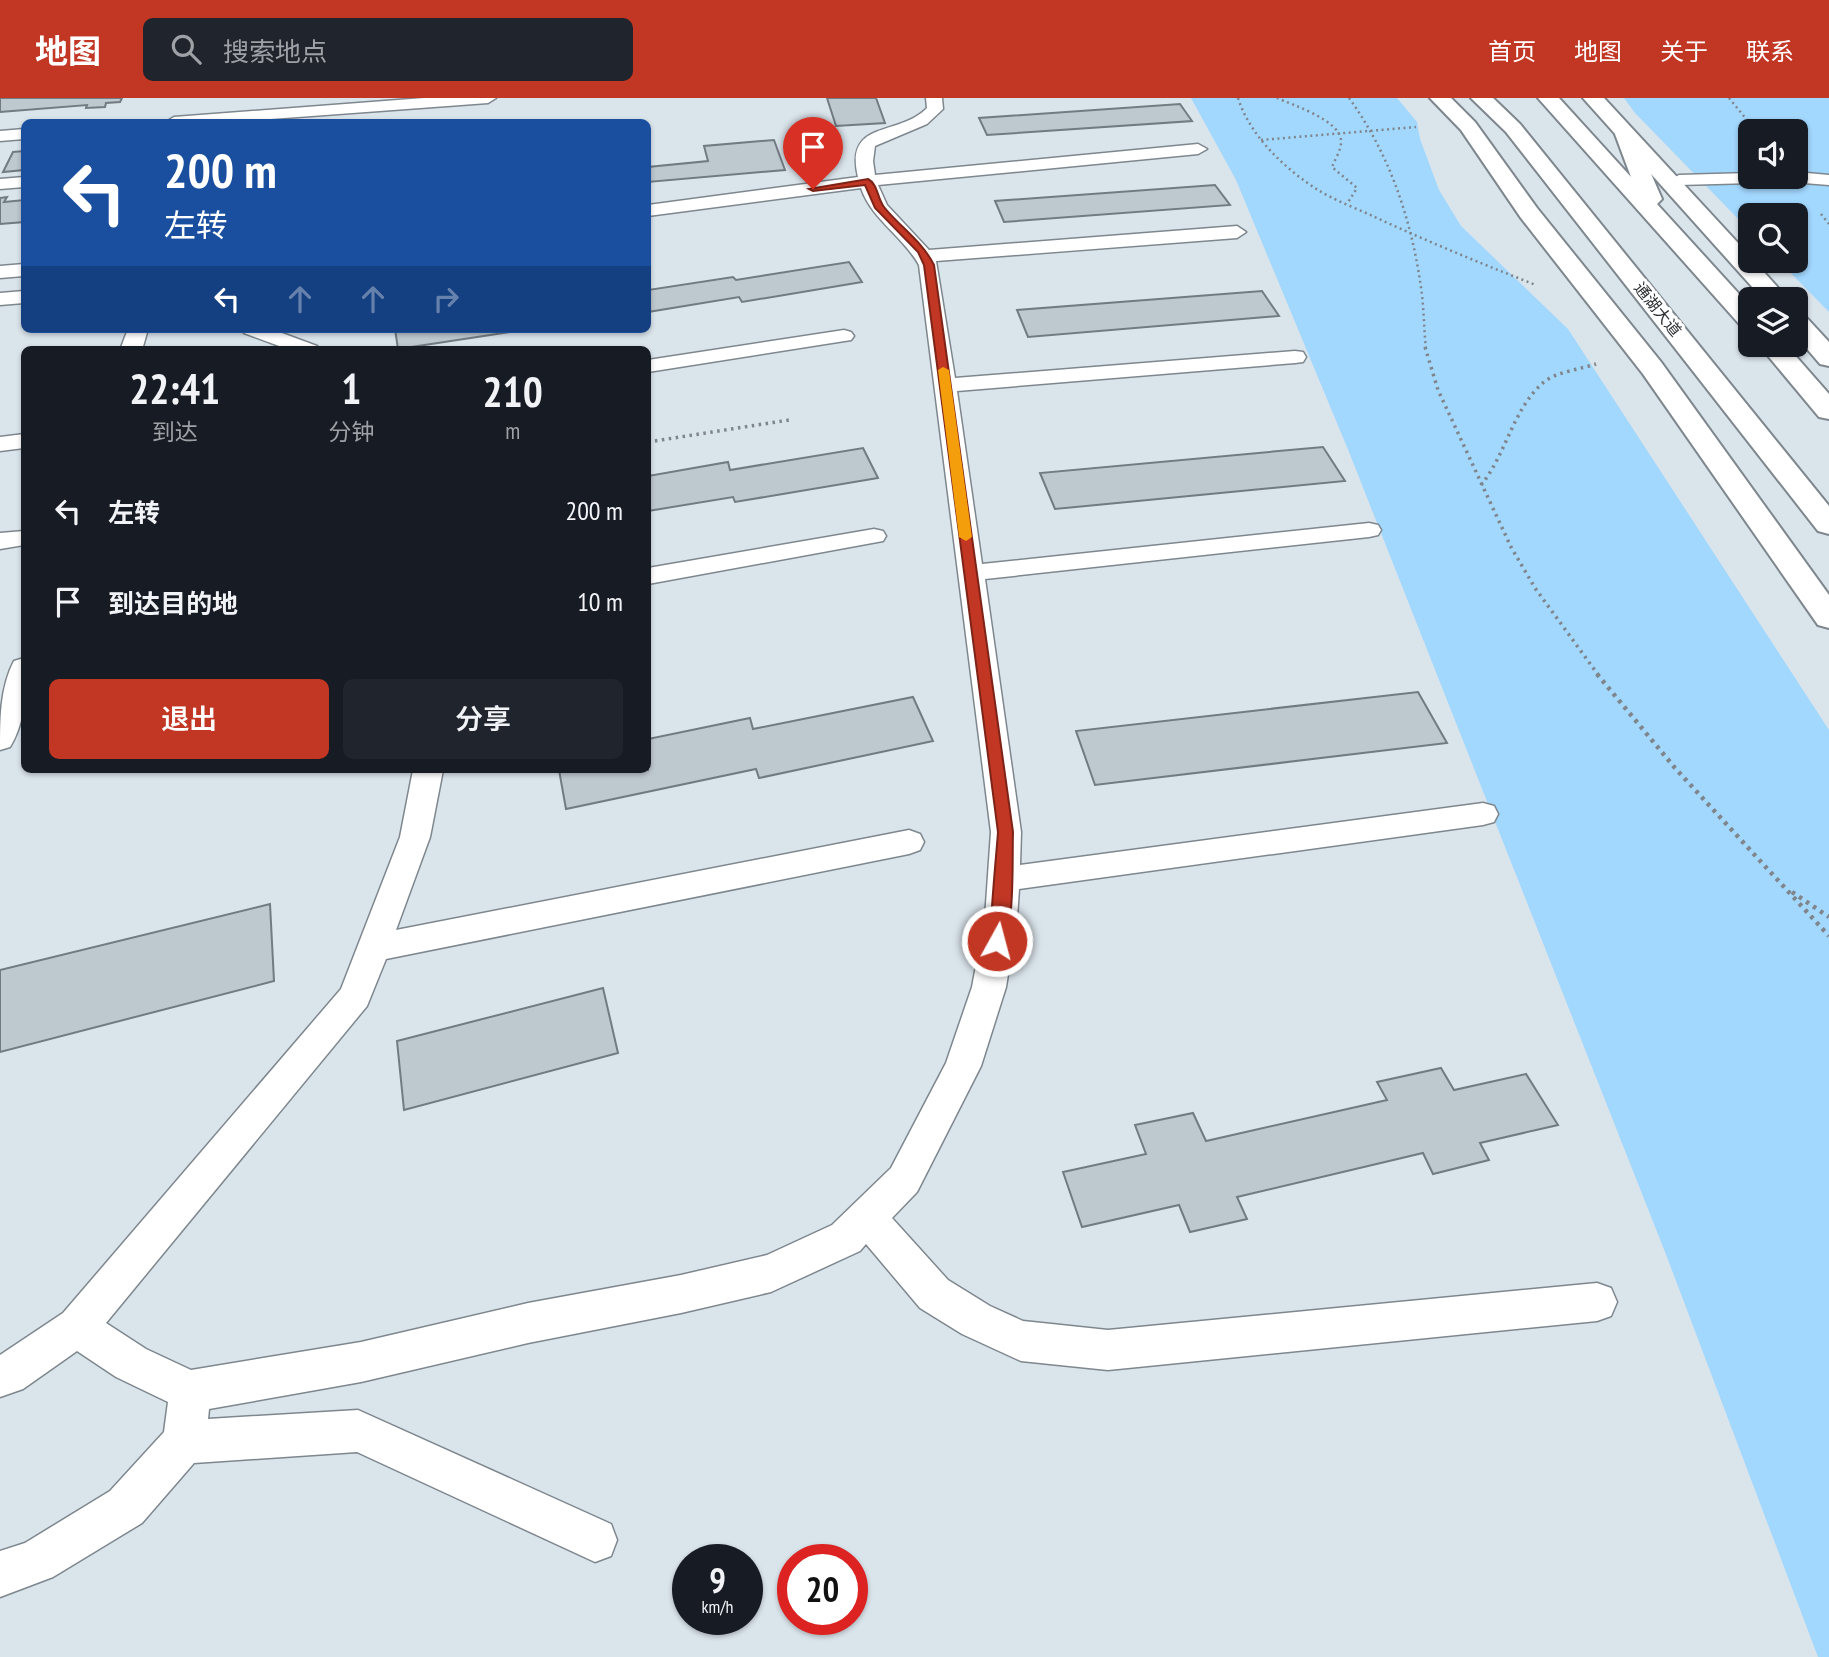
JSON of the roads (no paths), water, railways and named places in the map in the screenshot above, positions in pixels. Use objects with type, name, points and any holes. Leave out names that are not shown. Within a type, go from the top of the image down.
[{"type":"main road","points":[[1440,98],[1468,126],[1529,213],[1652,368],[1829,618]]},
{"type":"main road","name":"通湖大道","points":[[1481,98],[1513,128],[1829,525]]},
{"type":"main road","points":[[1548,98],[1738,308]]},
{"type":"main road","points":[[1593,98],[1765,287]]},
{"type":"main road","points":[[1625,134],[1659,220]]},
{"type":"main road","points":[[1808,334],[1829,358]]},
{"type":"main road","points":[[1782,357],[1829,411]]},
{"type":"lane","points":[[213,119],[488,98]]},
{"type":"lane","points":[[76,1327],[131,1363],[190,1391],[361,1362],[528,1323],[681,1294],[771,1273],[846,1238],[904,1180],[963,1066],[989,987],[1001,918],[1006,832],[929,265],[925,256],[878,206],[868,181],[863,154],[865,145],[872,139],[906,128],[930,116],[935,109],[934,98]]},
{"type":"lane","points":[[165,119],[172,105]]},
{"type":"lane","points":[[0,136],[21,134]]},
{"type":"lane","points":[[651,210],[916,174],[1198,149]]},
{"type":"lane","points":[[1679,180],[1791,177],[1829,180]]},
{"type":"lane","points":[[0,184],[21,182]]},
{"type":"lane","points":[[925,256],[1237,232]]},
{"type":"lane","points":[[0,272],[21,270]]},
{"type":"lane","points":[[0,299],[21,296]]},
{"type":"lane","points":[[262,333],[299,346]]},
{"type":"lane","points":[[651,366],[844,336]]},
{"type":"lane","points":[[945,385],[1295,357]]},
{"type":"lane","points":[[0,444],[21,441]]},
{"type":"lane","points":[[970,573],[1368,530]]},
{"type":"lane","points":[[651,575],[874,536]]},
{"type":"lane","points":[[0,541],[21,538]]},
{"type":"lane","points":[[0,740],[21,676]]},
{"type":"lane","points":[[0,1376],[8,1374],[76,1327],[355,996],[415,837],[427,773]]},
{"type":"lane","points":[[1003,879],[1483,814]]},
{"type":"lane","points":[[373,948],[909,842]]},
{"type":"lane","points":[[867,1217],[934,1294],[976,1320],[1021,1341],[1108,1350],[1597,1302]]},
{"type":"lane","points":[[0,1574],[37,1561],[126,1507],[184,1442],[190,1391]]},
{"type":"lane","points":[[184,1442],[358,1431],[595,1540]]}]
